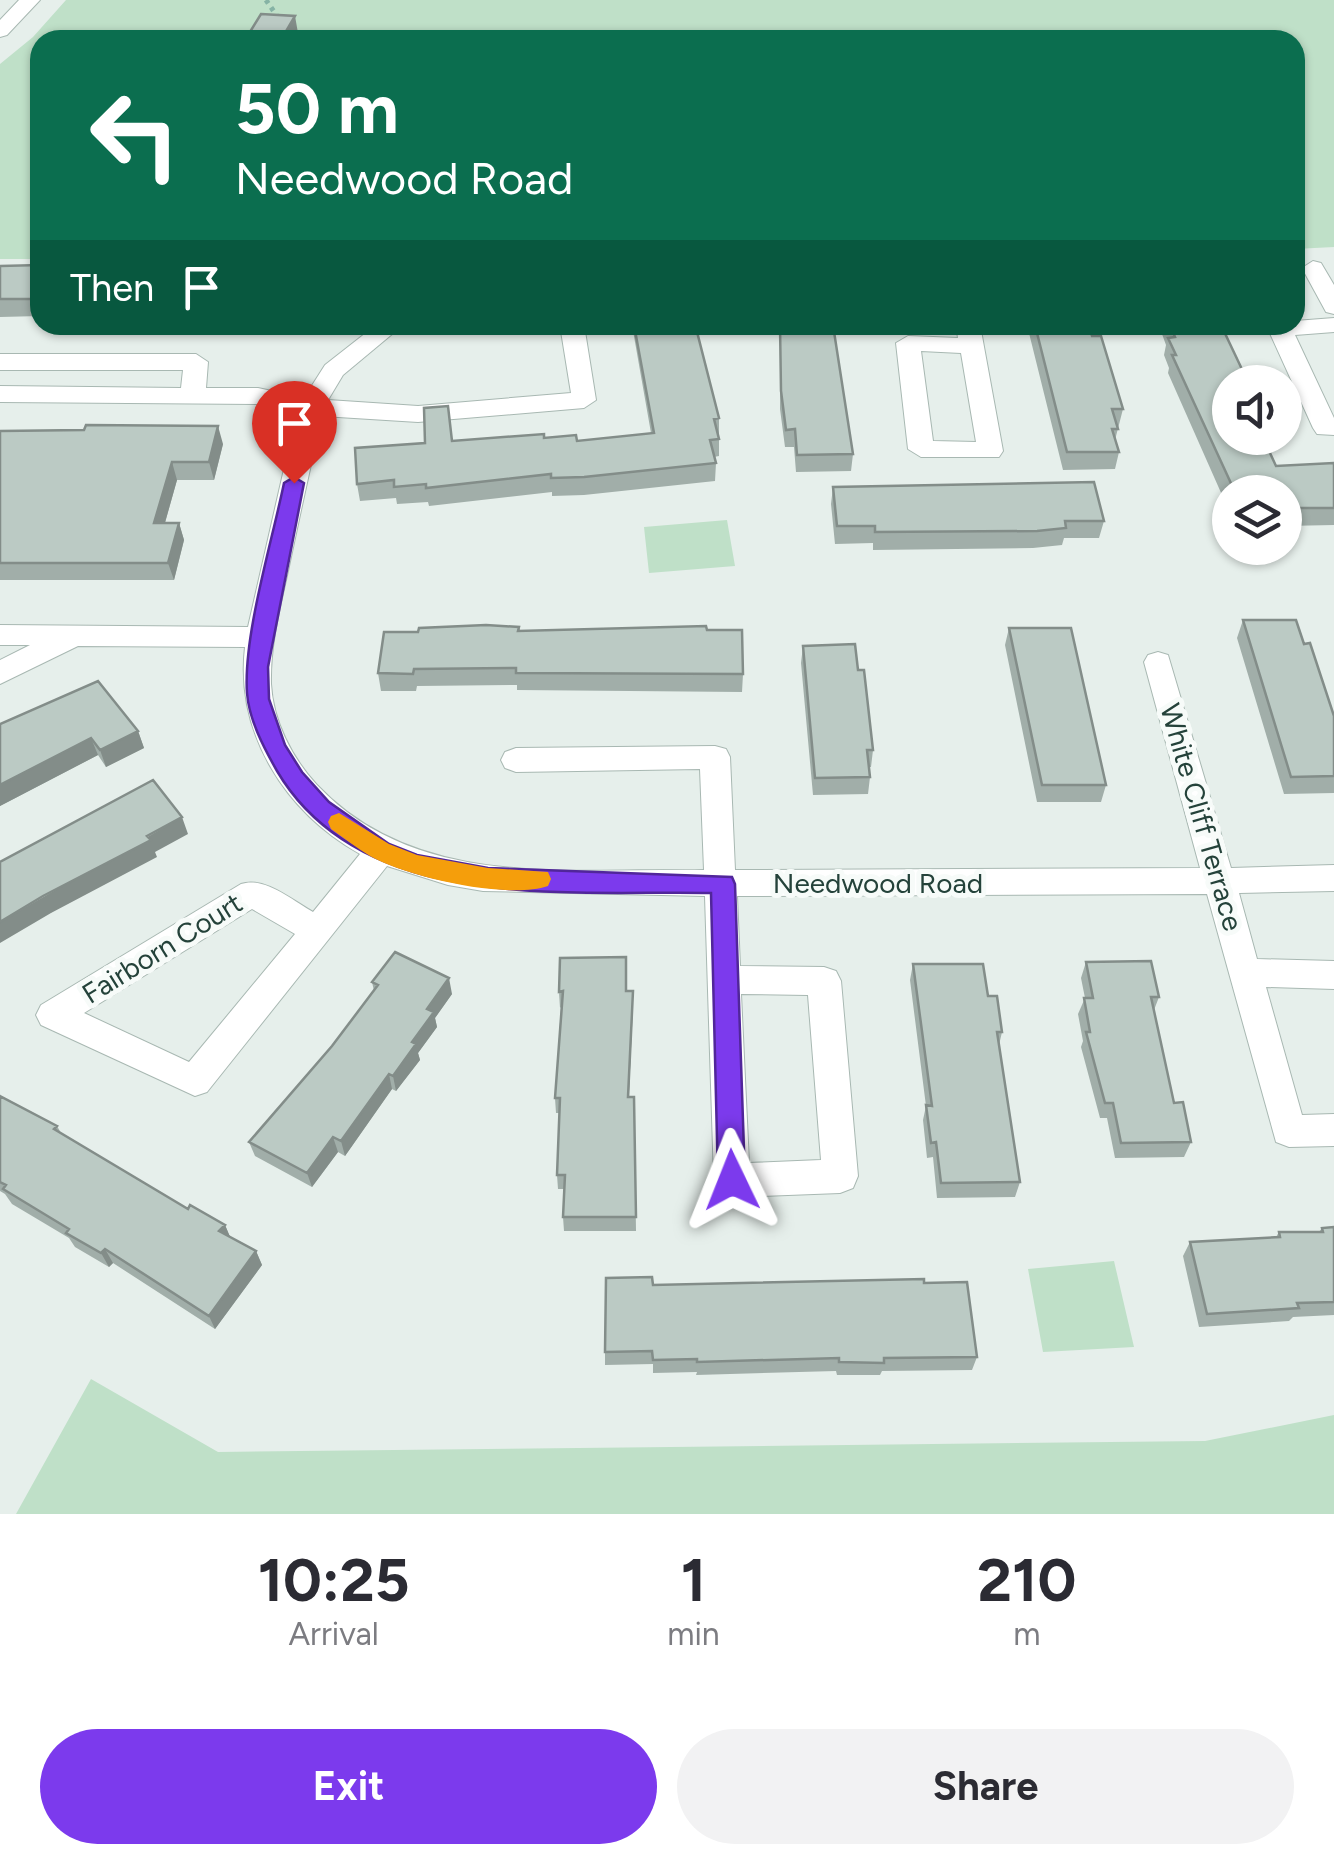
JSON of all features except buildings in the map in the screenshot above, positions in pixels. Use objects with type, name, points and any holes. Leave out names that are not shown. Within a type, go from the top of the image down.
[{"type":"street","points":[[0,31],[30,0]]},
{"type":"street","points":[[1314,268],[1334,307]]},
{"type":"street","points":[[1305,327],[1334,325]]},
{"type":"street","name":"Needwood Road","points":[[378,335],[334,370],[311,406],[260,637],[258,699],[274,746],[294,779],[321,808],[381,851],[414,864],[488,878],[723,884],[1334,878]]},
{"type":"street","points":[[0,394],[258,396],[311,406],[418,414],[584,400],[574,335]]},
{"type":"street","points":[[970,335],[990,451],[921,449],[908,343],[970,335]]},
{"type":"street","points":[[1283,335],[1326,428],[1334,427]]},
{"type":"street","points":[[0,362],[196,362],[194,395]]},
{"type":"street","points":[[0,635],[260,637]]},
{"type":"street","points":[[0,673],[75,636]]},
{"type":"street","name":"White Cliff Terrace","points":[[1158,662],[1289,1130],[1334,1130]]},
{"type":"street","points":[[516,760],[715,757],[732,1180],[840,1176],[824,981],[726,980]]},
{"type":"street","name":"Fairborn Court","points":[[314,929],[252,892],[53,1015],[195,1080],[381,851]]},
{"type":"street","points":[[1246,973],[1334,975]]},
{"type":"path","points":[[266,0],[278,16],[276,30]]},
{"type":"green space","points":[[66,0],[1334,0],[1334,247],[1305,248],[1305,30],[39,30]]},
{"type":"green space","points":[[30,39],[30,259],[0,259],[0,64]]},
{"type":"green space","points":[[727,520],[735,566],[649,573],[644,527]]},
{"type":"green space","points":[[1114,1261],[1134,1347],[1043,1352],[1028,1269]]},
{"type":"green space","points":[[91,1379],[218,1452],[1205,1441],[1334,1415],[1334,1514],[16,1514]]},
{"type":"slow traffic","points":[[339,822],[381,851],[414,864],[488,878],[539,879]]},
{"type":"route","points":[[294,483],[257,667],[258,699],[274,746],[294,779],[321,808],[352,832],[381,851],[414,864],[488,878],[723,884],[732,1180]]}]
